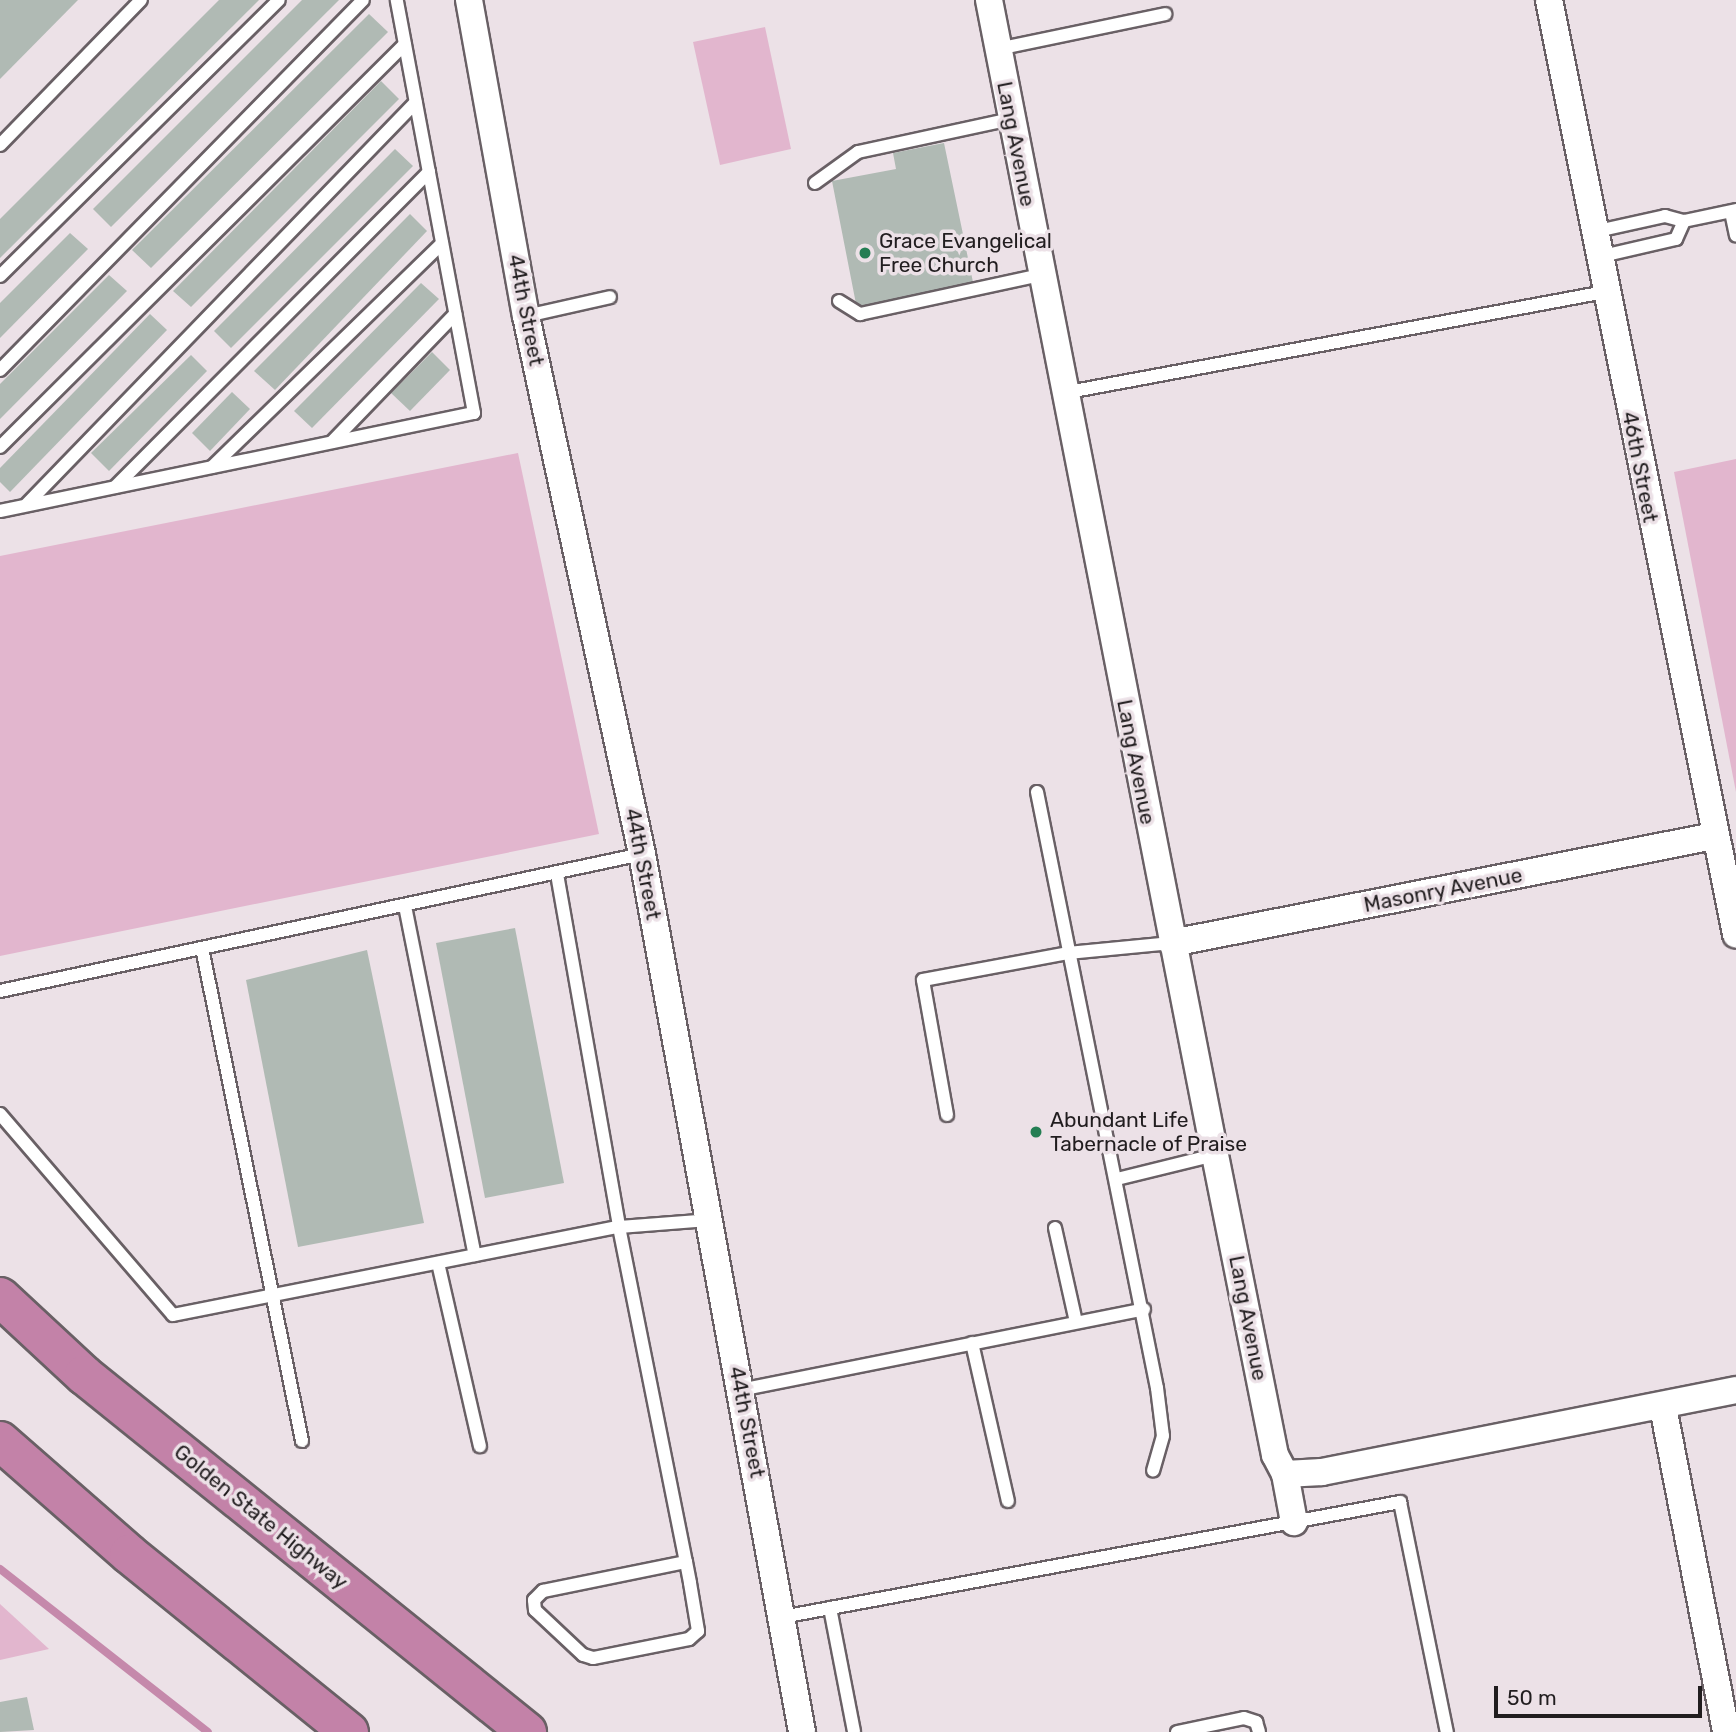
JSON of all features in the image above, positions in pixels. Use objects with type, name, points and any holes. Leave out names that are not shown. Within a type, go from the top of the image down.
[{"type":"highway","points":[[0,1279],[84,1375]]},
{"type":"highway","name":"Golden State Highway","points":[[0,1297],[84,1375],[527,1732]]},
{"type":"highway","points":[[0,1441],[129,1554],[349,1732]]},
{"type":"street","name":"44th Street","points":[[469,0],[526,316],[642,854],[802,1732]]},
{"type":"street","name":"Lang Avenue","points":[[989,0],[1040,275],[1214,1155],[1275,1455],[1285,1474],[1294,1522]]},
{"type":"street","name":"46th Street","points":[[1549,0],[1595,244],[1736,934]]},
{"type":"street","name":"Masonry Avenue","points":[[1172,943],[1714,836]]},
{"type":"street","points":[[1285,1474],[1322,1472],[1663,1407],[1736,1390]]},
{"type":"street","points":[[1663,1407],[1726,1732]]},
{"type":"lane","points":[[0,145],[141,0]]},
{"type":"lane","points":[[0,276],[279,0]]},
{"type":"lane","points":[[0,370],[363,0]]},
{"type":"lane","points":[[0,511],[474,413],[397,0]]},
{"type":"lane","points":[[998,49],[1164,14]]},
{"type":"lane","points":[[0,447],[405,44]]},
{"type":"lane","points":[[26,505],[416,102]]},
{"type":"lane","points":[[815,183],[858,152],[1011,120]]},
{"type":"lane","points":[[115,487],[429,172]]},
{"type":"lane","points":[[1595,244],[1665,216],[1684,221],[1733,211],[1736,235]]},
{"type":"lane","points":[[1595,244],[1676,239],[1684,221]]},
{"type":"lane","points":[[212,467],[442,243]]},
{"type":"lane","points":[[839,301],[860,314],[1040,275]]},
{"type":"lane","points":[[1063,393],[1605,292]]},
{"type":"lane","points":[[526,316],[610,297]]},
{"type":"lane","points":[[332,443],[455,314]]},
{"type":"lane","points":[[1037,792],[1068,953],[1144,1309],[1163,1436],[1153,1471]]},
{"type":"lane","points":[[0,990],[642,854]]},
{"type":"lane","points":[[557,874],[619,1227],[686,1562],[698,1631],[689,1639],[588,1658],[535,1611],[534,1600],[543,1591],[686,1562]]},
{"type":"lane","points":[[405,906],[475,1255]]},
{"type":"lane","points":[[947,1115],[923,980],[1068,953],[1172,943]]},
{"type":"lane","points":[[202,948],[302,1441]]},
{"type":"lane","points":[[0,1114],[173,1315],[619,1227],[709,1220]]},
{"type":"lane","points":[[1116,1179],[1214,1155]]},
{"type":"lane","points":[[1055,1228],[1076,1322]]},
{"type":"lane","points":[[438,1263],[481,1446]]},
{"type":"lane","points":[[740,1390],[1144,1309]]},
{"type":"lane","points":[[972,1343],[1008,1501]]},
{"type":"lane","points":[[782,1617],[1400,1502],[1447,1732]]},
{"type":"lane","points":[[831,1608],[854,1732]]},
{"type":"lane","points":[[1177,1732],[1244,1718],[1256,1722],[1259,1732]]},
{"type":"shaded area","points":[[765,27],[791,149],[720,165],[693,42]]},
{"type":"shaded area","points":[[518,453],[599,834],[0,956],[0,556]]},
{"type":"shaded area","points":[[1736,459],[1736,792],[1674,472]]},
{"type":"shaded area","points":[[0,1604],[49,1649],[0,1660]]},
{"type":"building","points":[[0,0],[78,0],[0,79]]},
{"type":"building","points":[[219,0],[259,0],[0,258],[0,219]]},
{"type":"building","points":[[302,0],[339,0],[111,227],[93,209]]},
{"type":"building","points":[[369,14],[388,32],[151,268],[132,250]]},
{"type":"building","points":[[381,81],[399,99],[191,307],[173,291]]},
{"type":"building","points":[[944,143],[974,287],[857,309],[832,181],[896,169],[893,153]]},
{"type":"building","points":[[395,149],[413,166],[231,348],[214,331]]},
{"type":"building","points":[[410,214],[427,231],[275,390],[254,371]]},
{"type":"building","points":[[70,233],[88,249],[0,338],[0,303]]},
{"type":"building","points":[[109,275],[127,291],[0,419],[0,384]]},
{"type":"building","points":[[421,283],[439,299],[312,428],[294,411]]},
{"type":"building","points":[[150,314],[167,330],[10,492],[0,482],[0,468]]},
{"type":"building","points":[[432,352],[450,370],[410,411],[391,393]]},
{"type":"building","points":[[191,355],[207,371],[109,471],[91,453]]},
{"type":"building","points":[[232,392],[250,409],[210,451],[192,433]]},
{"type":"building","points":[[515,928],[564,1183],[485,1198],[436,943]]},
{"type":"building","points":[[367,950],[424,1223],[298,1247],[246,980]]},
{"type":"building","points":[[27,1697],[34,1730],[0,1732],[0,1702]]},
{"type":"waterway","points":[[0,1569],[208,1732]]},
{"type":"place","name":"Grace Evangelical Free Church","points":[[865,253]]},
{"type":"place","name":"Abundant Life Tabernacle of Praise","points":[[1036,1132]]}]
